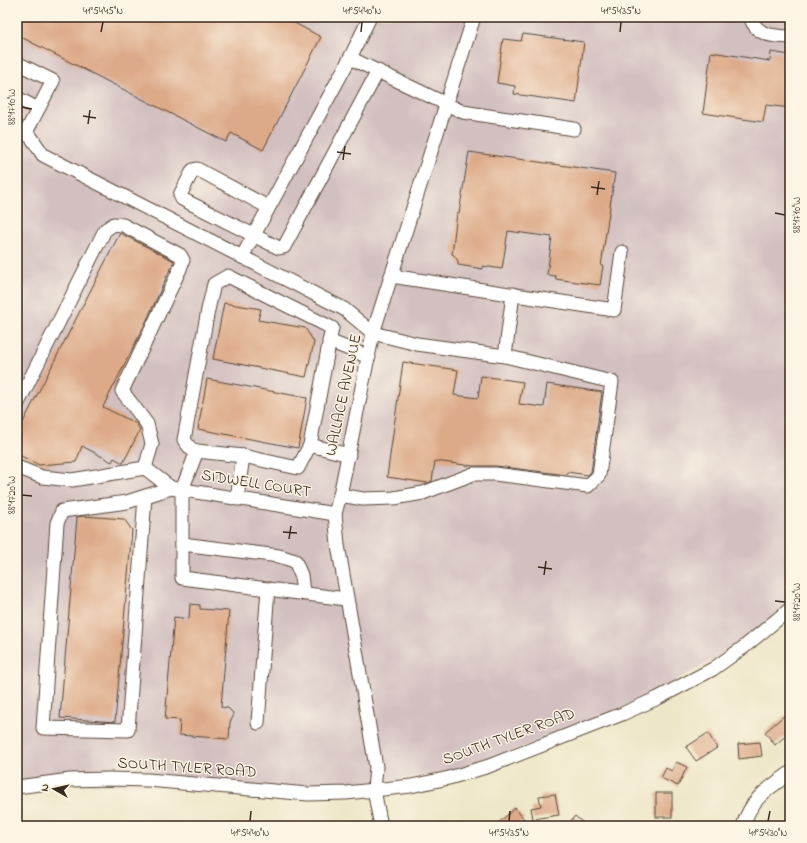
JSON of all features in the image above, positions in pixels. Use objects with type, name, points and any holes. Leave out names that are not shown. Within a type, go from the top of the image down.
[{"type":"street","points":[[242,257],[350,58],[370,17]]},
{"type":"street","name":"WALLACE AVENUE","points":[[381,826],[374,790],[376,767],[346,599],[335,514],[349,455],[373,334],[474,17]]},
{"type":"street","points":[[750,17],[756,28],[765,34],[790,37]]},
{"type":"street","points":[[350,58],[463,112],[574,129]]},
{"type":"street","points":[[17,63],[53,81],[38,109],[21,132],[30,138],[42,154],[344,309],[373,334],[417,344],[505,356],[612,382],[599,476],[588,486],[495,474],[473,474],[423,493],[394,498],[363,499],[340,495]]},
{"type":"street","points":[[268,207],[198,169],[193,170],[180,195],[182,199],[279,248],[284,247],[378,71]]},
{"type":"street","points":[[17,98],[38,109]]},
{"type":"street","points":[[17,405],[105,230],[114,224],[123,225],[180,255],[183,260],[122,391],[147,424],[152,444],[145,468]]},
{"type":"street","points":[[391,276],[614,310],[622,252]]},
{"type":"street","points":[[228,276],[332,328],[310,445],[298,468],[243,456],[197,451],[191,449],[184,440],[214,284],[228,276]]},
{"type":"street","points":[[505,356],[513,294]]},
{"type":"street","points":[[329,341],[369,357]]},
{"type":"street","points":[[310,445],[349,455]]},
{"type":"street","points":[[197,451],[176,489],[182,544],[182,578],[346,599]]},
{"type":"street","points":[[237,499],[243,456]]},
{"type":"street","points":[[17,467],[42,477],[72,480],[145,468],[176,489]]},
{"type":"street","points":[[145,496],[128,730],[43,728],[57,523],[62,511],[127,502],[145,496],[176,489]]},
{"type":"street","name":"SIDWELL COURT","points":[[176,489],[335,514]]},
{"type":"street","points":[[182,544],[279,556],[295,561],[301,575],[303,593]]},
{"type":"street","points":[[258,723],[268,589]]},
{"type":"street","name":"SOUTH TYLER ROAD","points":[[17,787],[70,780],[108,779],[148,780],[308,794],[346,794],[411,786],[449,778],[489,766],[622,714],[658,698],[712,669],[744,647],[790,609]]},
{"type":"street","points":[[743,826],[751,806],[758,797],[790,773]]},
{"type":"shaded area","points":[[17,17],[790,17],[790,600],[778,613],[716,659],[632,704],[556,735],[464,769],[383,783],[296,789],[17,782]]},
{"type":"building","points":[[17,17],[290,17],[289,20],[321,37],[263,150],[231,133],[226,142],[17,35]]},
{"type":"building","points":[[523,34],[584,42],[576,103],[514,94],[515,86],[497,83],[503,39],[521,41]]},
{"type":"building","points":[[711,52],[770,61],[771,52],[790,55],[790,108],[766,105],[763,122],[703,113]]},
{"type":"building","points":[[469,152],[615,173],[601,266],[603,266],[600,285],[555,279],[556,276],[547,275],[552,237],[508,231],[502,269],[483,266],[483,269],[458,265],[458,261],[452,254],[457,213],[459,213]]},
{"type":"building","points":[[120,233],[174,261],[144,326],[103,407],[137,424],[140,430],[123,463],[114,458],[112,462],[82,446],[76,462],[39,465],[17,454],[17,434]]},
{"type":"building","points":[[224,303],[261,309],[258,320],[305,328],[314,342],[306,377],[213,359]]},
{"type":"building","points":[[403,362],[458,370],[454,395],[478,398],[481,376],[523,382],[519,404],[544,407],[547,384],[602,392],[591,472],[588,475],[567,472],[567,475],[496,466],[473,466],[435,461],[432,481],[428,483],[387,477]]},
{"type":"building","points":[[207,379],[307,398],[298,448],[198,429]]},
{"type":"building","points":[[83,516],[124,519],[132,530],[115,722],[60,718],[77,517]]},
{"type":"building","points":[[190,604],[200,605],[200,609],[229,611],[221,707],[228,708],[233,713],[233,717],[230,722],[229,739],[179,735],[180,720],[165,719],[174,617],[189,619]]},
{"type":"building","points":[[785,715],[790,722],[790,732],[775,745],[765,732]]},
{"type":"building","points":[[708,733],[717,748],[696,761],[686,747]]},
{"type":"building","points":[[760,742],[762,756],[739,759],[738,744]]},
{"type":"building","points":[[676,762],[687,767],[678,786],[661,778],[666,768],[672,771]]},
{"type":"building","points":[[656,793],[672,793],[672,817],[656,817]]},
{"type":"building","points":[[555,794],[559,815],[533,819],[531,808],[541,806],[539,796]]},
{"type":"building","points":[[515,808],[524,819],[516,826],[495,826]]},
{"type":"building","points":[[575,816],[587,826],[566,826]]}]
